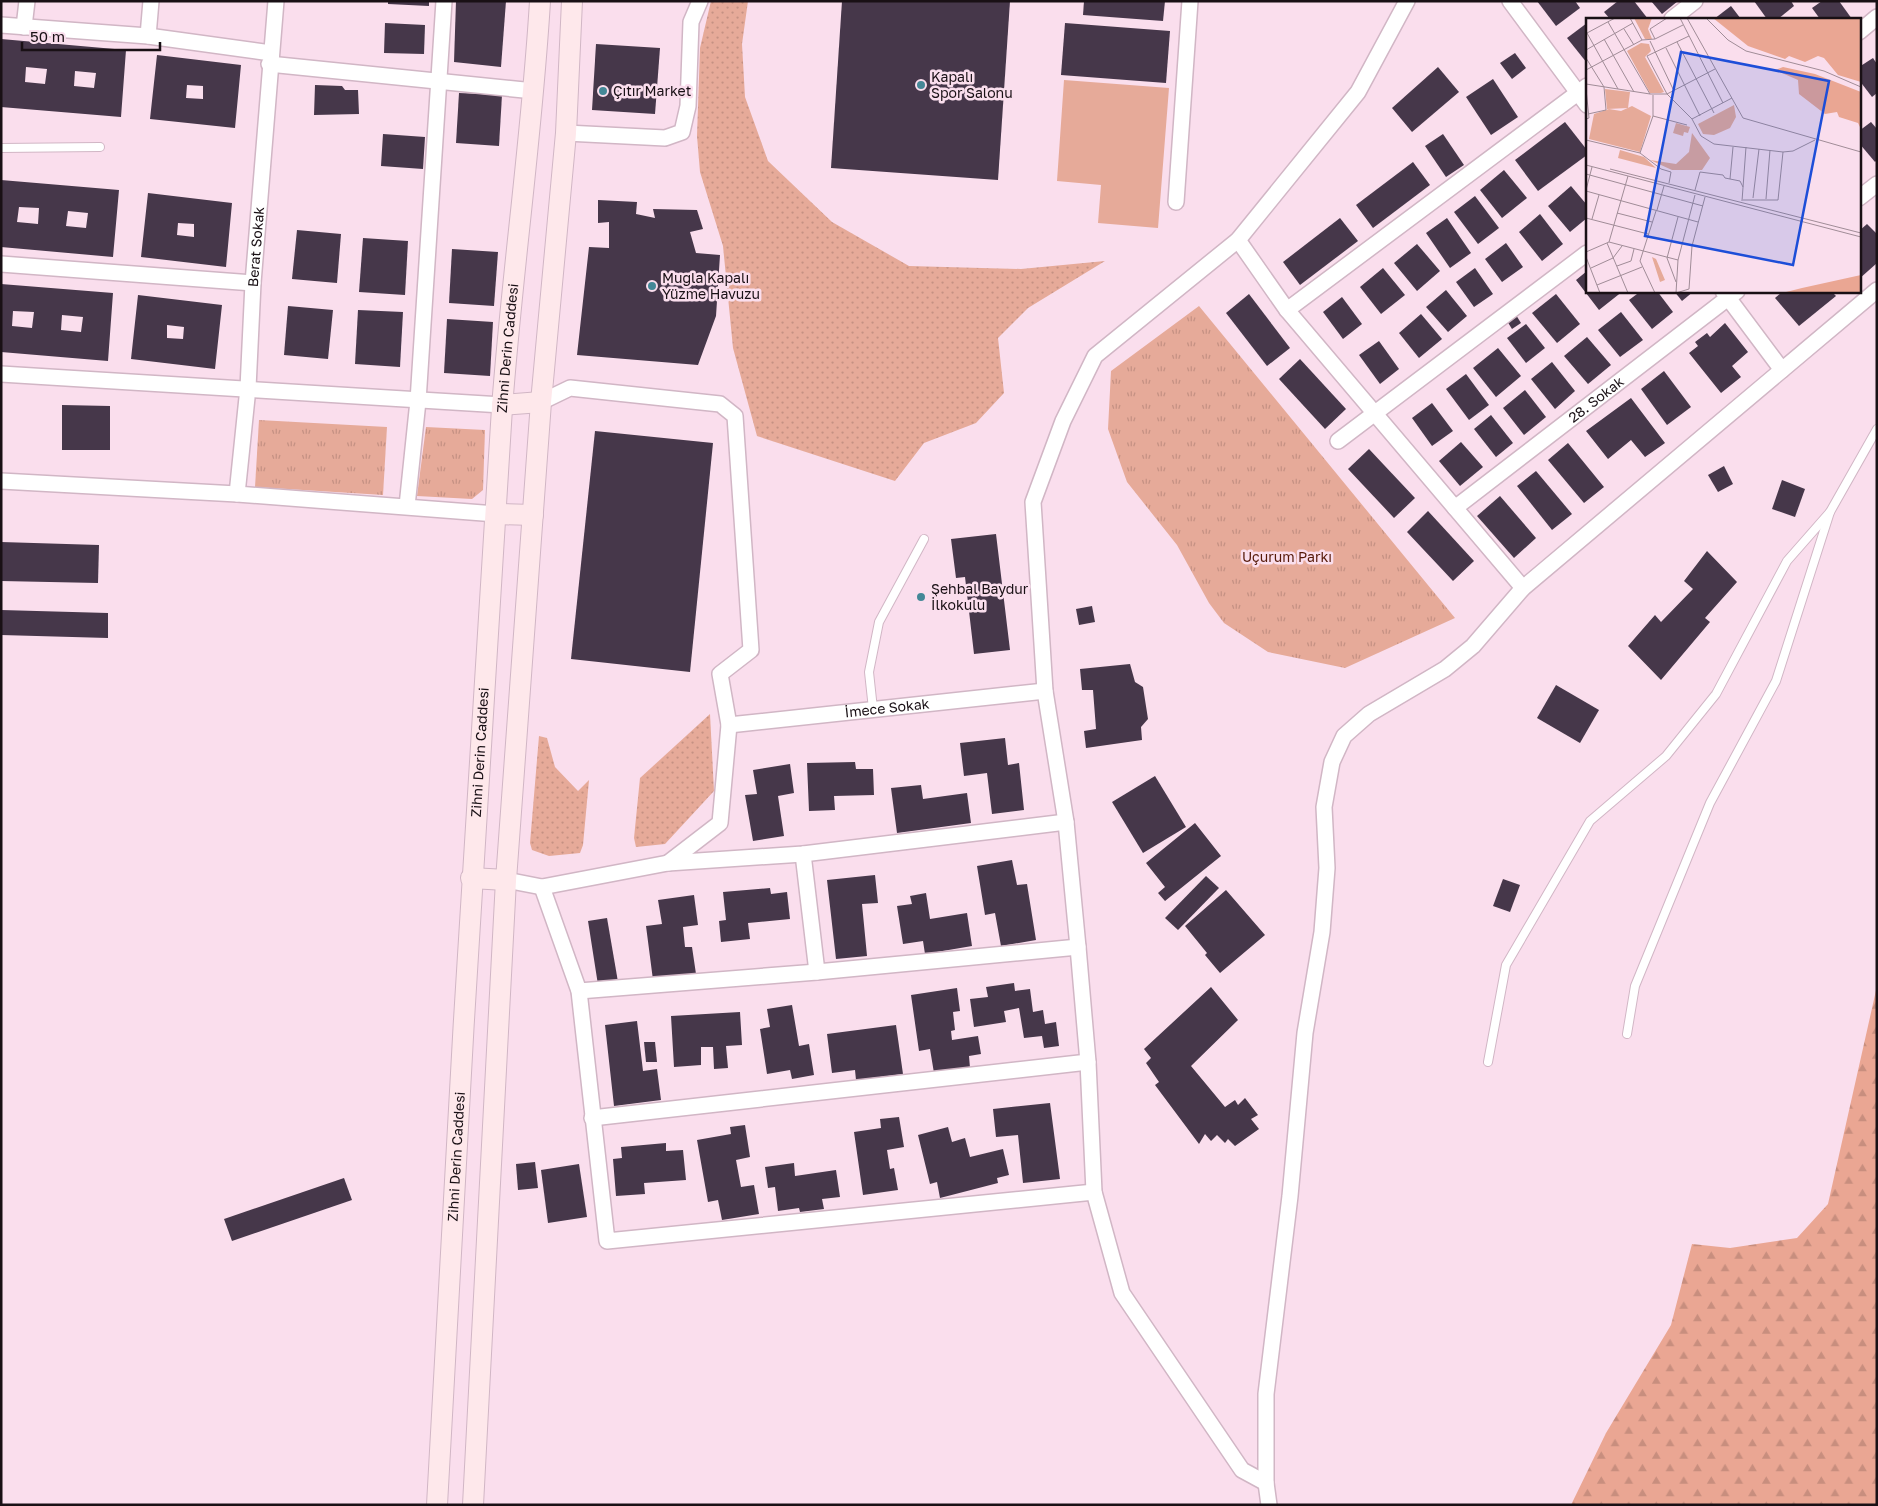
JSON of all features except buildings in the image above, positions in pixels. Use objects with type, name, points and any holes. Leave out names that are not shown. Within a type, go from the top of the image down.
[{"type":"main road","name":"Zihni Derin Caddesi","points":[[437,1505],[471,878],[502,405],[534,91],[540,1]]},
{"type":"main road","points":[[472,1505],[506,880],[541,402],[566,132],[572,1]]},
{"type":"main road","points":[[502,405],[541,402]]},
{"type":"main road","points":[[496,514],[533,515]]},
{"type":"main road","points":[[471,878],[506,880]]},
{"type":"street","points":[[24,27],[26,1]]},
{"type":"street","points":[[148,36],[152,1]]},
{"type":"street","name":"Berat Sokak","points":[[236,494],[248,388],[252,283],[276,1]]},
{"type":"street","points":[[406,506],[418,401],[444,1]]},
{"type":"street","points":[[566,132],[665,138],[682,132],[688,106],[691,22],[700,1]]},
{"type":"street","points":[[1176,202],[1190,1]]},
{"type":"street","points":[[1266,1483],[1242,1470],[1122,1293],[1094,1192],[1088,1062],[1078,947],[1066,822],[1045,691],[1033,502],[1063,422],[1095,356],[1238,240],[1358,92],[1407,1]]},
{"type":"street","points":[[1287,310],[1584,95],[1510,1]]},
{"type":"street","points":[[1673,18],[1695,1]]},
{"type":"street","points":[[1860,31],[1877,17]]},
{"type":"street","points":[[1,25],[148,36],[270,58],[534,91]]},
{"type":"street","points":[[1860,197],[1877,184]]},
{"type":"street","points":[[1238,240],[1287,310],[1523,588]]},
{"type":"street","points":[[1338,441],[1586,253]]},
{"type":"street","points":[[1,264],[252,283]]},
{"type":"street","points":[[1269,1505],[1266,1483],[1266,1394],[1290,1196],[1305,1033],[1322,932],[1327,868],[1324,807],[1332,762],[1344,736],[1369,714],[1445,669],[1473,646],[1523,588],[1877,290]]},
{"type":"street","points":[[1729,294],[1782,370]]},
{"type":"street","name":"28. Sokak","points":[[1455,508],[1729,294]]},
{"type":"street","points":[[1,374],[502,405]]},
{"type":"street","points":[[541,402],[570,388],[720,404],[735,416],[751,650],[720,674],[729,725],[720,823],[668,863]]},
{"type":"street","points":[[1,481],[236,494],[496,514]]},
{"type":"street","name":"İmece Sokak","points":[[729,725],[1045,691]]},
{"type":"street","points":[[506,880],[542,887],[668,863],[804,854],[1066,822]]},
{"type":"street","points":[[804,854],[817,972]]},
{"type":"street","points":[[542,887],[579,990],[607,1241],[1094,1192]]},
{"type":"street","points":[[579,990],[817,972],[1078,947]]},
{"type":"street","points":[[592,1118],[1088,1062]]},
{"type":"lane","points":[[1,148],[100,147]]},
{"type":"lane","points":[[1488,1062],[1506,965],[1590,821],[1666,756],[1716,694],[1788,561],[1830,512],[1877,429]]},
{"type":"lane","points":[[1627,1034],[1635,986],[1710,803],[1776,681],[1830,512]]},
{"type":"lane","points":[[873,710],[869,672],[879,622],[924,539]]},
{"type":"green space","points":[[711,1],[748,1],[742,44],[745,97],[768,161],[832,222],[909,266],[1021,269],[1105,261],[1028,308],[998,338],[1004,393],[976,423],[924,443],[895,481],[757,436],[733,348],[723,246],[700,172],[697,136],[700,48]]},
{"type":"green space","points":[[1064,80],[1169,88],[1158,228],[1098,223],[1101,185],[1057,181]]},
{"type":"green space","name":"Uçurum Parkı","points":[[1199,306],[1455,618],[1345,668],[1268,652],[1224,623],[1209,603],[1177,545],[1127,482],[1108,429],[1111,371]]},
{"type":"green space","points":[[259,420],[387,427],[383,495],[255,487]]},
{"type":"green space","points":[[426,427],[485,430],[483,490],[472,499],[417,496]]},
{"type":"green space","points":[[710,714],[714,791],[665,844],[636,847],[634,838],[640,778]]},
{"type":"green space","points":[[539,736],[547,738],[555,767],[578,791],[589,780],[583,845],[580,853],[549,856],[532,850],[530,843]]},
{"type":"green space","points":[[1877,986],[1877,1505],[1571,1505],[1606,1433],[1671,1325],[1692,1244],[1730,1248],[1797,1238],[1828,1204]]},
{"type":"place","name":"Kapalı Spor Salonu","points":[[921,85]]},
{"type":"place","name":"Çıtır Market","points":[[603,91]]},
{"type":"place","name":"Muğla Kapalı Yüzme Havuzu","points":[[652,286]]},
{"type":"place","name":"Şehbal Baydur İlkokulu","points":[[921,597]]}]
